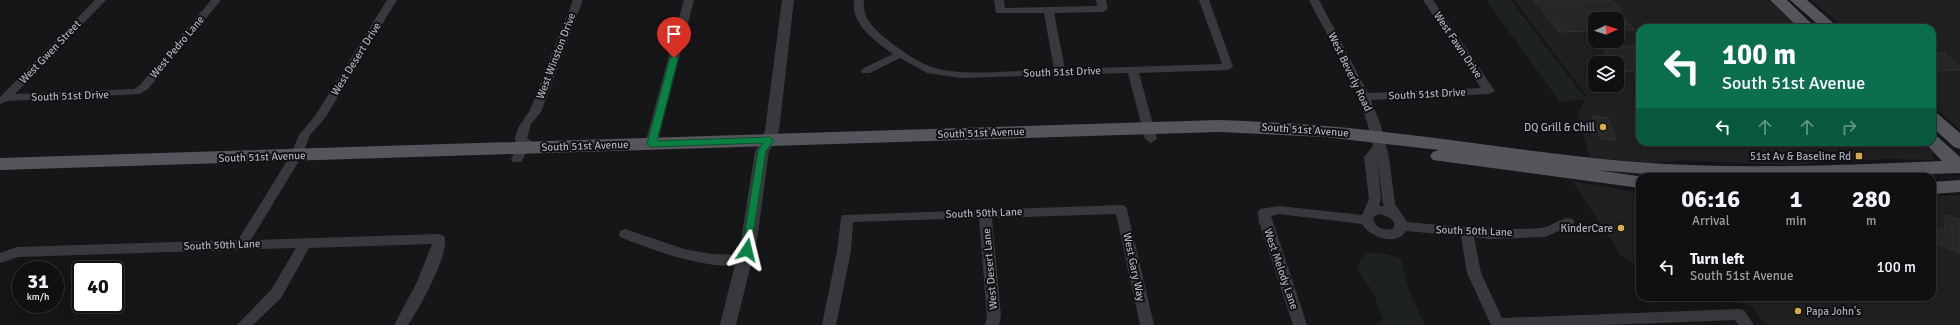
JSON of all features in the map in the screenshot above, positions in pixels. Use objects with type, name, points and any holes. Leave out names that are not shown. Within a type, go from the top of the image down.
[{"type":"main road","points":[[1778,0],[1804,24]]},
{"type":"main road","points":[[1798,0],[1826,24]]},
{"type":"main road","points":[[1936,122],[1960,143]]},
{"type":"main road","name":"South 51st Avenue","points":[[0,176],[292,162],[1150,133],[1315,140],[1378,141],[1592,163],[1688,171],[1765,173],[1960,166]]},
{"type":"main road","name":"South 51st Avenue","points":[[1378,141],[1636,181]]},
{"type":"main road","name":"South 51st Avenue","points":[[519,154],[651,144],[766,146]]},
{"type":"main road","points":[[1936,145],[1960,166]]},
{"type":"main road","name":"South 51st Avenue","points":[[0,164],[292,162]]},
{"type":"main road","points":[[1936,188],[1960,186]]},
{"type":"street","name":"West Gwen Street","points":[[2,101],[101,0]]},
{"type":"street","name":"West Pedro Lane","points":[[136,92],[144,87],[216,0]]},
{"type":"street","name":"West Desert Drive","points":[[242,244],[292,162],[306,145],[311,132],[320,123],[319,118],[392,0]]},
{"type":"street","name":"West Winston Drive","points":[[519,154],[527,140],[529,125],[537,115],[535,112],[578,0]]},
{"type":"street","points":[[651,144],[689,0]]},
{"type":"street","points":[[728,325],[745,260],[766,146],[788,0]]},
{"type":"street","name":"South 51st Drive","points":[[859,0],[858,7],[861,18],[867,27],[901,54],[920,66],[945,74],[972,75],[1228,67],[1204,0]]},
{"type":"street","points":[[999,0],[1000,11],[1048,10],[1102,4]]},
{"type":"street","name":"West Beverly Road","points":[[1314,0],[1364,97],[1383,158],[1389,204],[1399,221]]},
{"type":"street","name":"West Fawn Drive","points":[[1428,0],[1489,91]]},
{"type":"street","points":[[1048,10],[1060,72]]},
{"type":"street","points":[[866,71],[901,54]]},
{"type":"street","points":[[1133,70],[1150,133]]},
{"type":"street","name":"South 51st Drive","points":[[1364,97],[1489,91]]},
{"type":"street","name":"South 51st Drive","points":[[2,101],[136,92]]},
{"type":"street","points":[[1378,141],[1370,157],[1375,199],[1368,216],[1372,229],[1384,234],[1396,233],[1399,221]]},
{"type":"street","name":"South 50th Lane","points":[[830,325],[844,251],[848,218],[1121,209]]},
{"type":"street","name":"West Gary Way","points":[[1121,209],[1147,325]]},
{"type":"street","name":"South 50th Lane","points":[[1264,212],[1279,210],[1368,216],[1382,210],[1399,221],[1467,233],[1490,234],[1545,232],[1568,222]]},
{"type":"street","name":"West Melody Lane","points":[[1264,212],[1265,222],[1300,325]]},
{"type":"street","name":"West Desert Lane","points":[[985,213],[994,316],[992,325]]},
{"type":"street","points":[[1467,233],[1474,273],[1498,325],[1743,320]]},
{"type":"street","points":[[625,234],[664,250],[691,257],[721,261],[745,260]]},
{"type":"street","name":"South 50th Lane","points":[[3,256],[17,252],[439,239],[440,243],[412,309],[401,325]]},
{"type":"street","points":[[244,325],[276,294],[306,242]]},
{"type":"shaded area","points":[[1486,0],[1511,0],[1586,99],[1560,102]]},
{"type":"shaded area","points":[[1514,0],[1767,0],[1795,24],[1636,24],[1636,146],[1926,146],[1932,151],[1934,156],[1933,160],[1890,159],[1821,162],[1792,166],[1685,160],[1647,163],[1590,157],[1578,115],[1586,95]]},
{"type":"shaded area","points":[[1811,0],[1960,0],[1960,130],[1936,109],[1936,24],[1839,24]]},
{"type":"shaded area","name":"KinderCare","points":[[1572,181],[1636,192],[1636,264],[1622,257]]},
{"type":"shaded area","points":[[1960,195],[1960,325],[1766,325],[1752,307],[1737,301],[1936,301],[1936,196]]},
{"type":"shaded area","points":[[1368,253],[1382,253],[1400,258],[1410,294],[1425,325],[1371,325],[1377,324],[1383,319],[1373,292],[1361,275],[1358,267],[1359,262]]},
{"type":"building","points":[[1534,0],[1611,0],[1619,6],[1620,12],[1588,12],[1588,31],[1559,32]]},
{"type":"building","points":[[1624,18],[1635,30],[1624,30]]},
{"type":"building","points":[[1636,46],[1636,74],[1634,72],[1624,71],[1624,56],[1608,56],[1603,49]]},
{"type":"building","points":[[1944,53],[1960,67],[1960,70],[1936,71],[1936,54]]},
{"type":"building","name":"DQ Grill & Chill","points":[[1592,116],[1608,118],[1616,140],[1601,139]]},
{"type":"building","points":[[1946,215],[1960,220],[1960,253],[1936,244],[1936,228],[1944,231]]},
{"type":"place","name":"DQ Grill & Chill","points":[[1603,127]]},
{"type":"place","name":"51st Av & Baseline Rd","points":[[1859,156]]},
{"type":"place","name":"KinderCare","points":[[1621,228]]},
{"type":"place","name":"Papa John's","points":[[1798,311]]},
{"type":"route","points":[[674,58],[651,144],[769,140],[762,151],[747,250]]}]
